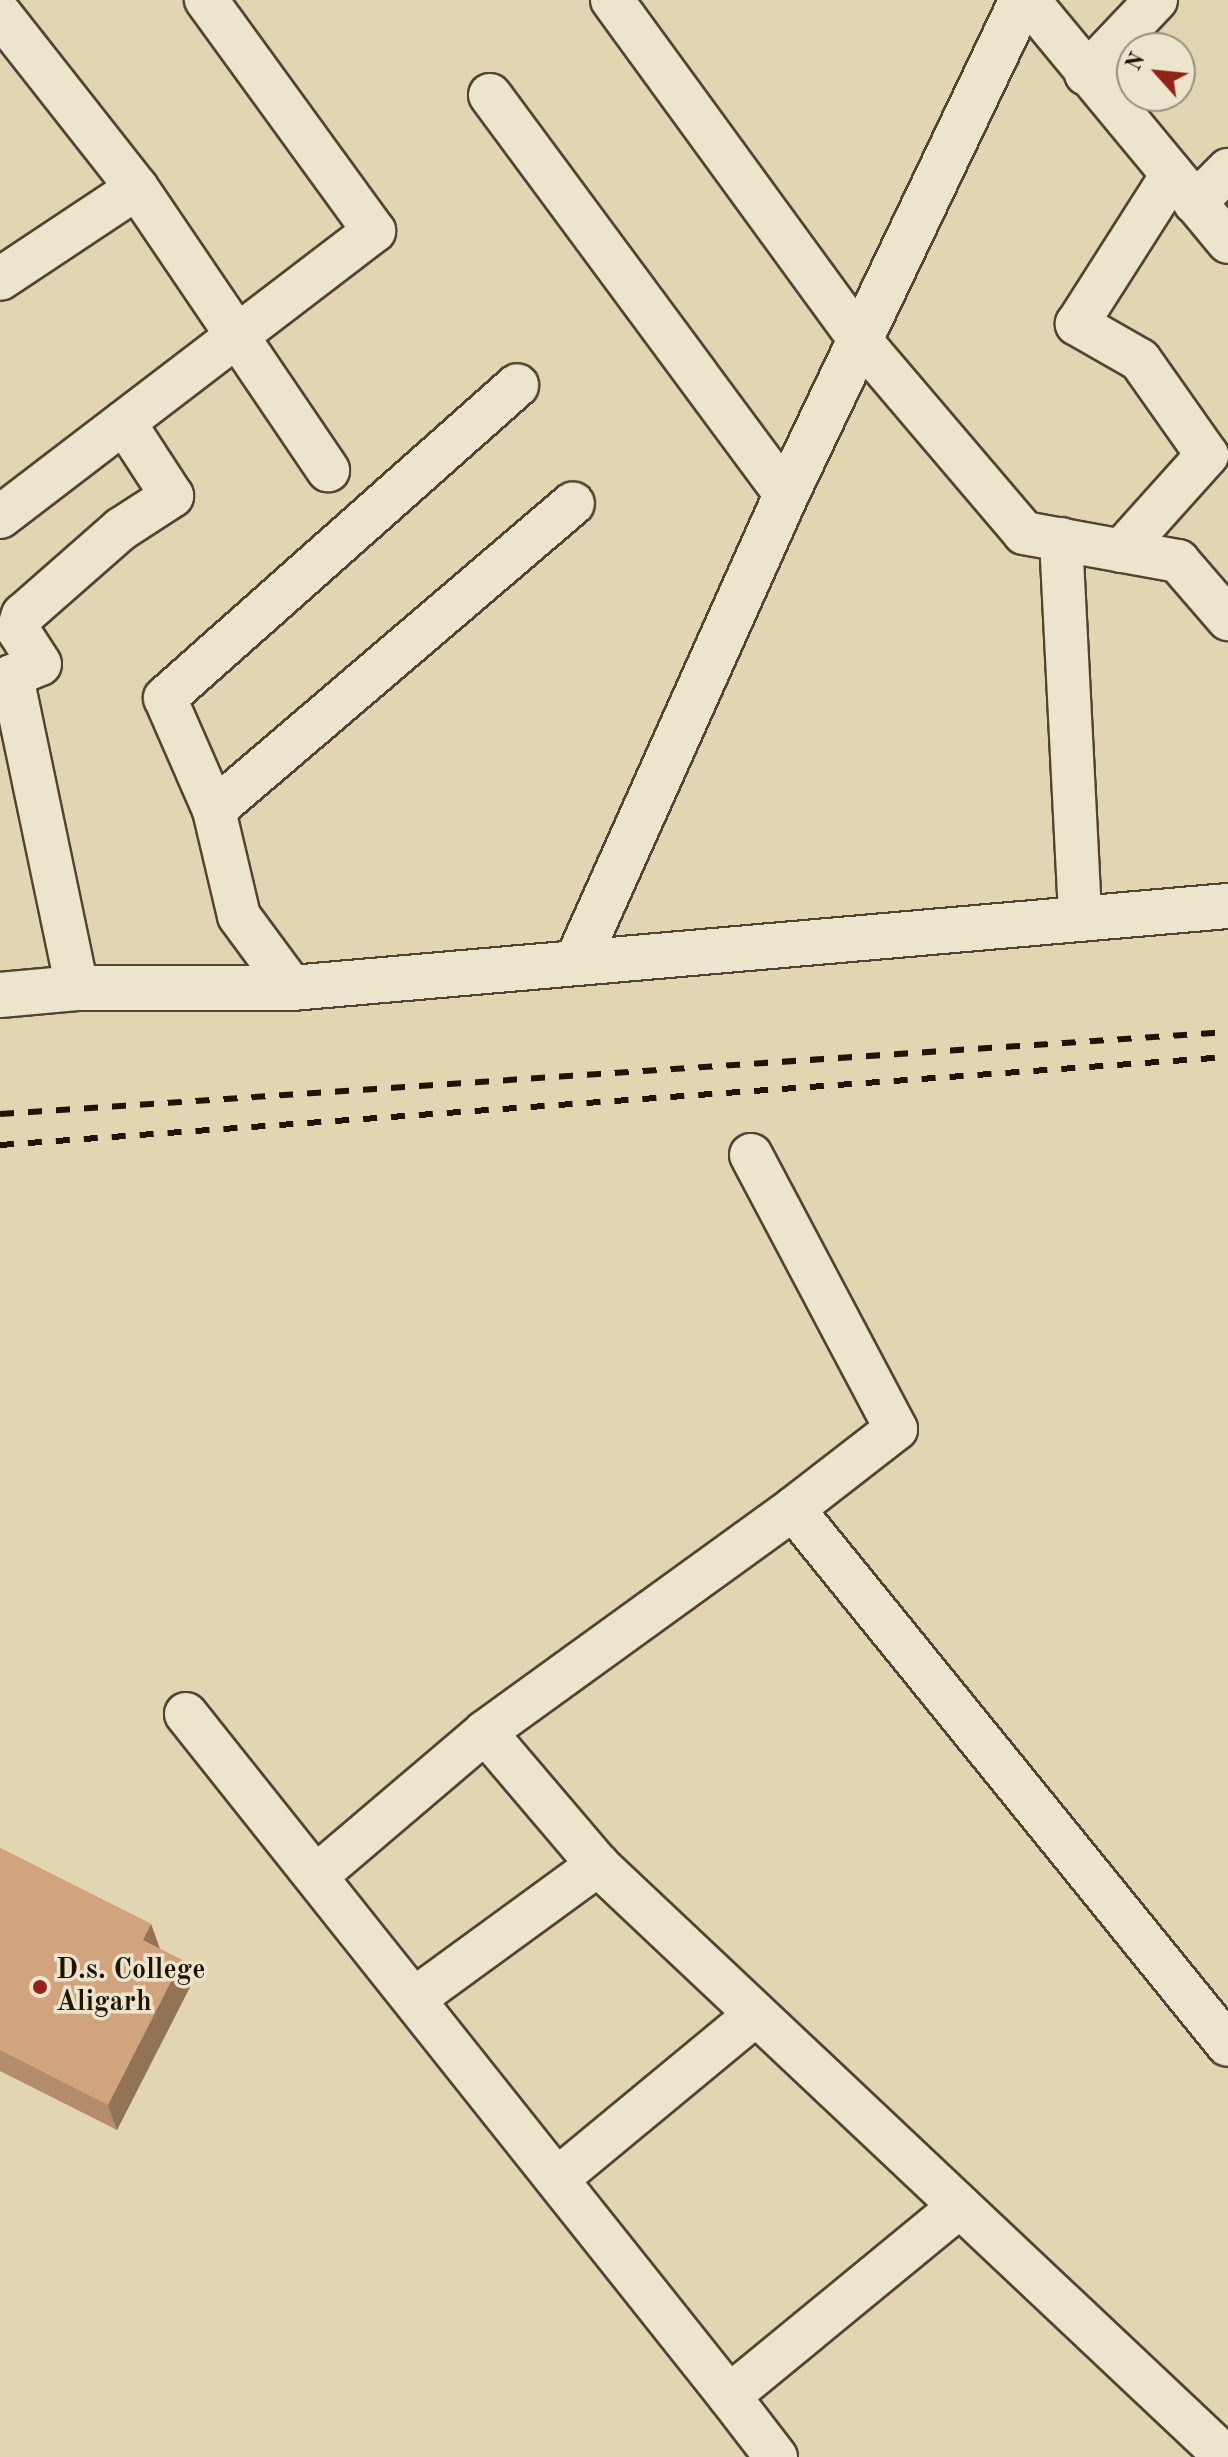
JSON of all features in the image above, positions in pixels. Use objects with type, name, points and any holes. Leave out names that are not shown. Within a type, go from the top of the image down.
[{"type":"street","points":[[0,6],[9,0]]},
{"type":"street","points":[[2,512],[374,231],[206,0]]},
{"type":"street","points":[[612,0],[860,340],[1024,533],[1178,561],[1228,619]]},
{"type":"street","points":[[578,959],[786,495],[1025,0],[1228,242]]},
{"type":"street","points":[[1086,74],[1156,0]]},
{"type":"street","points":[[0,14],[137,188],[328,470]]},
{"type":"street","points":[[490,95],[786,495]]},
{"type":"street","points":[[1121,551],[1207,455],[1140,360],[1077,324],[1183,189],[1228,170]]},
{"type":"street","points":[[0,279],[137,188]]},
{"type":"street","points":[[292,988],[239,916],[214,810],[165,698],[517,385]]},
{"type":"street","points":[[77,988],[12,676],[40,664],[18,630],[23,615],[121,529],[172,496],[124,422]]},
{"type":"street","points":[[214,810],[573,503]]},
{"type":"street","points":[[1061,539],[1080,917]]},
{"type":"street","points":[[0,995],[77,988],[292,988],[578,959],[1228,906]]},
{"type":"street","points":[[316,1876],[485,1732],[793,1509],[896,1429],[751,1155]]},
{"type":"street","points":[[793,1509],[1228,2045]]},
{"type":"street","points":[[186,1714],[776,2457]]},
{"type":"street","points":[[485,1732],[598,1865],[754,2016],[1226,2457]]},
{"type":"street","points":[[414,1999],[598,1865]]},
{"type":"street","points":[[557,2179],[754,2016]]},
{"type":"street","points":[[729,2396],[959,2207]]},
{"type":"building","points":[[0,1848],[151,1924],[143,1940],[182,1960],[108,2105],[0,2050]]},
{"type":"railway","points":[[0,1114],[1228,1032]]},
{"type":"railway","points":[[0,1145],[1228,1057]]},
{"type":"place","name":"D.s. College Aligarh","points":[[40,1987]]}]
